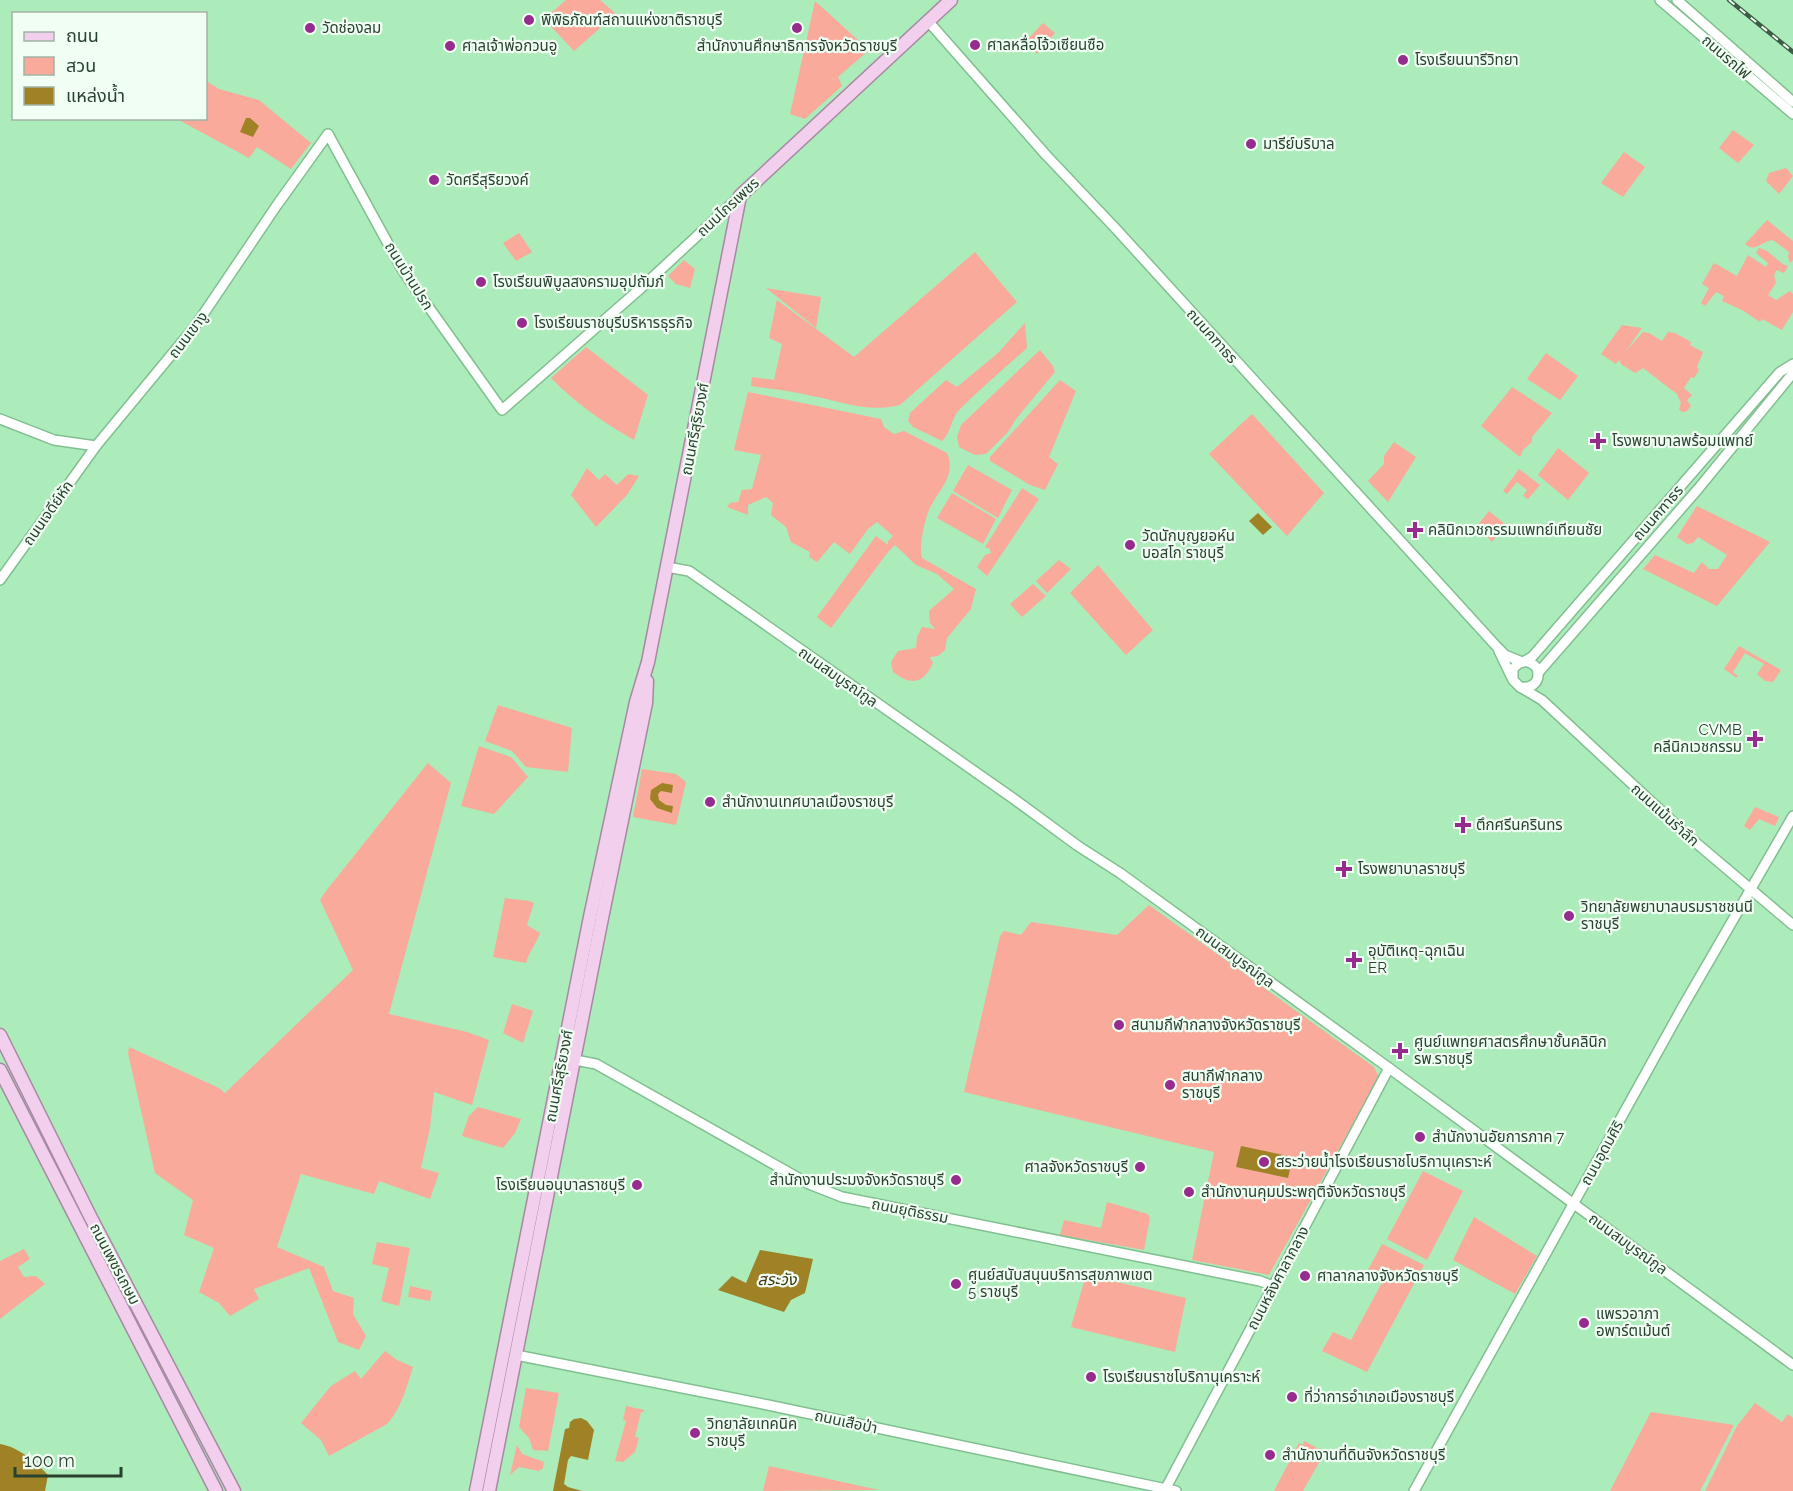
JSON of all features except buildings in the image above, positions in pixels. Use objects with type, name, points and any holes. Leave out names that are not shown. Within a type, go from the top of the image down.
[{"type":"main road","name":"ถนนไกรเพชร","points":[[740,196],[951,0]]},
{"type":"main road","name":"ถนนศรีสุริยวงศ์","points":[[489,1491],[510,1354],[590,917],[636,702],[648,662],[668,567],[740,196]]},
{"type":"main road","name":"ถนนศรีสุริยวงศ์","points":[[526,1268],[575,1060],[646,703],[648,662]]},
{"type":"main road","name":"ถนนเพชรเกษม","points":[[0,1035],[234,1491]]},
{"type":"main road","name":"ถนนเพชรเกษม","points":[[0,1070],[216,1491]]},
{"type":"main road","points":[[83,1233],[96,1226]]},
{"type":"main road","name":"ถนนศรีสุริยวงศ์","points":[[476,1491],[510,1354]]},
{"type":"street","name":"ถนนรถไฟ","points":[[1660,0],[1793,114]]},
{"type":"street","name":"ถนนรถไฟ","points":[[1677,0],[1793,102]]},
{"type":"street","name":"ถนนคฑาธร","points":[[928,21],[1046,155],[1498,648],[1522,662],[1535,653],[1780,372],[1793,364]]},
{"type":"street","name":"ถนนบ้านปรก","points":[[328,134],[404,271],[502,410]]},
{"type":"street","name":"ถนนเขางู","points":[[96,446],[196,325],[328,134]]},
{"type":"street","name":"ถนนไกรเพชร","points":[[502,410],[641,288],[740,196]]},
{"type":"street","points":[[1780,372],[1792,376]]},
{"type":"street","name":"ถนนคฑาธร","points":[[1538,675],[1792,376]]},
{"type":"street","points":[[0,419],[54,440],[96,446]]},
{"type":"street","name":"ถนนเจดีย์หัก","points":[[0,580],[96,446]]},
{"type":"street","name":"ถนนสมบูรณ์กูล","points":[[668,567],[688,572],[1078,846],[1120,873],[1793,1365]]},
{"type":"street","name":"ถนนคฑาธร","points":[[1498,648],[1513,680]]},
{"type":"street","points":[[1538,675],[1532,686],[1520,687],[1513,680],[1513,669],[1522,662],[1533,664],[1538,675],[1542,699]]},
{"type":"street","name":"ถนนแม้นรำลึก","points":[[1520,687],[1542,699],[1641,793],[1793,925]]},
{"type":"street","name":"ถนนอุดมศิริ","points":[[1414,1491],[1793,816]]},
{"type":"street","name":"ถนนยุติธรรม","points":[[575,1060],[596,1064],[809,1184],[842,1197],[1260,1281],[1273,1286]]},
{"type":"street","name":"ถนนหลังศาลากลาง","points":[[1171,1490],[1273,1286],[1389,1068]]},
{"type":"street","name":"ถนนเสือป่า","points":[[510,1354],[1171,1490]]},
{"type":"green space","points":[[566,0],[600,0],[616,14],[574,51],[544,19]]},
{"type":"green space","points":[[815,1],[869,50],[838,77],[842,86],[805,119],[790,114]]},
{"type":"green space","points":[[1043,23],[1055,33],[1037,54],[1025,42]]},
{"type":"green space","points":[[207,82],[219,89],[259,100],[311,143],[291,169],[257,147],[249,158],[179,120],[207,120]]},
{"type":"green space","points":[[1733,130],[1754,145],[1738,163],[1719,148]]},
{"type":"green space","points":[[1624,152],[1645,167],[1623,197],[1601,183]]},
{"type":"green space","points":[[1786,168],[1793,176],[1779,194],[1766,181],[1769,173]]},
{"type":"green space","points":[[1767,220],[1793,241],[1793,260],[1790,263],[1789,252],[1773,240],[1755,247],[1745,244]]},
{"type":"green space","points":[[519,233],[532,252],[516,261],[503,243]]},
{"type":"green space","points":[[1759,248],[1788,266],[1784,273],[1777,270],[1774,275],[1776,283],[1768,295],[1776,300],[1790,291],[1793,294],[1793,312],[1782,330],[1762,319],[1760,322],[1722,301],[1724,296],[1716,292],[1705,306],[1701,303],[1709,288],[1702,284],[1714,263],[1737,276],[1748,255],[1766,267],[1768,263],[1756,253]]},
{"type":"green space","points":[[975,252],[1017,302],[900,405],[876,408],[855,406],[797,393],[751,386],[752,377],[774,380],[782,344],[769,338],[777,300],[854,357]]},
{"type":"green space","points":[[684,260],[695,269],[690,288],[676,284],[668,276]]},
{"type":"green space","points":[[766,288],[821,297],[816,328]]},
{"type":"green space","points":[[1025,323],[1027,348],[960,409],[942,441],[913,427],[908,421],[910,413],[946,380],[957,387],[998,353]]},
{"type":"green space","points":[[1622,325],[1642,328],[1626,351],[1643,332],[1662,341],[1668,332],[1675,333],[1691,342],[1690,345],[1703,352],[1697,367],[1699,370],[1684,388],[1692,395],[1687,400],[1691,406],[1687,411],[1682,412],[1679,409],[1681,403],[1677,394],[1643,368],[1635,373],[1621,364],[1619,360],[1616,364],[1601,354]]},
{"type":"green space","points":[[586,347],[648,395],[634,440],[590,412],[551,378]]},
{"type":"green space","points":[[1040,350],[1055,372],[1008,432],[986,454],[975,455],[959,447],[957,437],[961,425]]},
{"type":"green space","points":[[1546,353],[1578,376],[1560,400],[1527,379]]},
{"type":"green space","points":[[1060,380],[1076,391],[1049,457],[1058,464],[1045,490],[1030,485],[990,461],[990,457]]},
{"type":"green space","points":[[1512,387],[1552,413],[1532,437],[1532,442],[1523,450],[1520,457],[1481,426]]},
{"type":"green space","points":[[748,392],[881,419],[884,427],[894,434],[904,431],[947,453],[950,469],[927,515],[922,541],[922,558],[976,589],[971,609],[947,638],[945,650],[938,656],[930,657],[933,663],[921,679],[911,681],[900,676],[893,672],[891,662],[898,651],[916,648],[917,637],[922,627],[935,629],[930,623],[929,611],[954,589],[937,574],[916,565],[895,545],[831,628],[817,617],[876,536],[888,545],[888,541],[893,536],[877,522],[868,529],[850,554],[834,542],[817,562],[809,557],[810,552],[791,542],[786,527],[771,515],[773,503],[766,497],[748,505],[748,515],[727,507],[730,503],[738,502],[742,490],[752,489],[761,455],[734,450]]},
{"type":"green space","points":[[1252,414],[1324,493],[1287,536],[1209,454]]},
{"type":"green space","points":[[1394,442],[1416,457],[1388,502],[1368,481],[1384,464],[1384,456]]},
{"type":"green space","points":[[1558,448],[1589,473],[1568,500],[1538,475]]},
{"type":"green space","points":[[968,465],[1012,490],[998,518],[953,491]]},
{"type":"green space","points":[[587,468],[599,480],[605,474],[617,485],[628,474],[639,476],[627,495],[596,527],[571,495]]},
{"type":"green space","points":[[1519,469],[1540,485],[1528,499],[1523,496],[1527,490],[1517,482],[1507,494],[1503,491]]},
{"type":"green space","points":[[1022,488],[1039,499],[987,576],[977,567],[985,555],[991,553],[990,549],[985,547]]},
{"type":"green space","points":[[952,493],[996,519],[983,544],[937,518]]},
{"type":"green space","points":[[1697,506],[1770,542],[1717,606],[1643,569],[1655,555],[1694,573],[1702,562],[1709,569],[1718,569],[1727,555],[1698,537],[1693,543],[1687,544],[1677,537]]},
{"type":"green space","points":[[1489,511],[1506,525],[1492,542],[1477,526]]},
{"type":"green space","points":[[1059,560],[1071,569],[1047,593],[1036,581]]},
{"type":"green space","points":[[1098,565],[1153,630],[1126,655],[1070,593]]},
{"type":"green space","points":[[1033,584],[1046,596],[1022,617],[1010,604]]},
{"type":"green space","points":[[1739,646],[1781,670],[1773,682],[1765,681],[1757,674],[1764,664],[1745,653],[1733,672],[1738,676],[1737,678],[1724,669]]},
{"type":"green space","points":[[498,705],[572,728],[568,772],[526,767],[512,751],[485,741]]},
{"type":"green space","points":[[479,746],[511,757],[528,777],[494,814],[461,806]]},
{"type":"green space","points":[[428,763],[451,783],[389,1014],[467,1032],[489,1040],[472,1105],[434,1092],[430,1128],[421,1168],[439,1173],[430,1199],[379,1181],[374,1194],[301,1174],[277,1247],[324,1267],[333,1291],[354,1298],[353,1314],[366,1336],[359,1350],[338,1342],[309,1268],[254,1289],[259,1299],[230,1316],[219,1303],[199,1292],[214,1248],[184,1235],[193,1200],[155,1173],[128,1053],[129,1047],[219,1088],[225,1093],[353,970],[320,900]]},
{"type":"green space","points":[[642,769],[676,774],[686,782],[676,825],[633,817]]},
{"type":"green space","points":[[1755,807],[1779,817],[1775,826],[1759,819],[1750,830],[1744,826]]},
{"type":"green space","points":[[505,898],[534,903],[527,925],[540,933],[526,963],[493,957]]},
{"type":"green space","name":"สนากีฬากลาง ราชบุรี","points":[[1149,905],[1374,1067],[1379,1077],[1269,1275],[1192,1260],[1214,1152],[964,1092],[1000,936],[1004,931],[1021,935],[1031,922],[1117,935]]},
{"type":"green space","points":[[512,1004],[533,1011],[523,1043],[503,1033]]},
{"type":"green space","points":[[478,1107],[521,1119],[515,1133],[503,1148],[462,1136],[469,1116]]},
{"type":"green space","points":[[1423,1171],[1463,1191],[1427,1260],[1387,1239]]},
{"type":"green space","points":[[1107,1202],[1148,1214],[1150,1218],[1144,1250],[1060,1235],[1064,1220],[1101,1228]]},
{"type":"green space","points":[[1474,1217],[1537,1256],[1515,1294],[1453,1260]]},
{"type":"green space","points":[[377,1242],[410,1248],[399,1306],[381,1301],[389,1268],[372,1264]]},
{"type":"green space","points":[[1382,1244],[1424,1265],[1367,1372],[1322,1351],[1333,1332],[1351,1340],[1384,1279],[1368,1270]]},
{"type":"green space","points":[[24,1249],[30,1259],[18,1267],[24,1277],[36,1276],[45,1284],[0,1319],[0,1261]]},
{"type":"green space","points":[[1086,1275],[1186,1298],[1175,1352],[1071,1327]]},
{"type":"green space","points":[[410,1286],[432,1291],[430,1301],[408,1297]]},
{"type":"green space","points":[[385,1351],[397,1360],[413,1367],[396,1411],[387,1424],[329,1456],[321,1440],[301,1423],[331,1386],[355,1371],[361,1379]]},
{"type":"green space","points":[[526,1388],[559,1393],[548,1451],[533,1450],[529,1438],[519,1427]]},
{"type":"green space","points":[[1755,1403],[1782,1422],[1788,1414],[1793,1418],[1793,1491],[1705,1491],[1737,1426]]},
{"type":"green space","points":[[626,1406],[644,1410],[641,1412],[635,1437],[639,1438],[635,1452],[623,1462],[615,1461],[626,1421],[623,1420]]},
{"type":"green space","points":[[1651,1412],[1734,1425],[1700,1491],[1610,1491]]},
{"type":"green space","points":[[1304,1441],[1325,1452],[1303,1491],[1274,1491],[1299,1443],[1303,1445]]},
{"type":"green space","points":[[517,1445],[522,1454],[544,1462],[543,1468],[539,1471],[519,1467],[510,1475]]},
{"type":"green space","points":[[769,1466],[879,1490],[763,1491]]},
{"type":"water","points":[[246,118],[250,118],[259,126],[253,137],[240,132]]},
{"type":"water","points":[[1258,513],[1272,527],[1263,535],[1249,521]]},
{"type":"water","points":[[662,783],[673,785],[672,793],[661,791],[658,794],[659,800],[666,805],[673,806],[672,813],[657,808],[650,799],[651,790]]},
{"type":"water","name":"สระว่ายน้ำโรงเรียนราชโบริกานุเคราะห์","points":[[1241,1146],[1293,1157],[1288,1178],[1236,1167]]},
{"type":"water","name":"สระวัง","points":[[760,1250],[813,1259],[805,1293],[791,1300],[784,1312],[718,1290],[732,1276],[746,1283]]},
{"type":"water","points":[[581,1418],[587,1421],[594,1430],[588,1460],[571,1456],[568,1460],[564,1484],[582,1491],[553,1491],[565,1429],[569,1428],[570,1422],[574,1419]]},
{"type":"water","points":[[0,1444],[20,1452],[48,1475],[45,1491],[0,1491]]},
{"type":"railway","points":[[1729,0],[1793,52]]},
{"type":"place","name":"พิพิธภัณฑ์สถานแห่งชาติราชบุรี","points":[[529,20]]},
{"type":"place","name":"วัดช่องลม","points":[[310,28]]},
{"type":"place","name":"สำนักงานศึกษาธิการจังหวัดราชบุรี","points":[[797,28]]},
{"type":"place","name":"ศาลหลื่อโจ้วเซียนซือ","points":[[975,45]]},
{"type":"place","name":"ศาลเจ้าพ่อกวนอู","points":[[450,46]]},
{"type":"place","name":"โรงเรียนนารีวิทยา","points":[[1403,60]]},
{"type":"place","name":"มารีย์บริบาล","points":[[1251,144]]},
{"type":"place","name":"วัดศรีสุริยวงค์","points":[[434,180]]},
{"type":"place","name":"โรงเรียนพิบูลสงครามอุปถัมภ์","points":[[481,282]]},
{"type":"place","name":"โรงเรียนราชบุรีบริหารธุรกิจ","points":[[522,323]]},
{"type":"place","name":"โรงพยาบาลพร้อมแพทย์","points":[[1598,441]]},
{"type":"place","name":"คลินิกเวชกรรมแพทย์เทียนชัย","points":[[1415,530]]},
{"type":"place","name":"วัดนักบุญยอห์น บอสโก ราชบุรี","points":[[1130,545]]},
{"type":"place","name":"CVMB คลีนิกเวชกรรม","points":[[1755,739]]},
{"type":"place","name":"สำนักงานเทศบาลเมืองราชบุรี","points":[[710,802]]},
{"type":"place","name":"ตึกศรีนครินทร","points":[[1463,825]]},
{"type":"place","name":"โรงพยาบาลราชบุรี","points":[[1344,869]]},
{"type":"place","name":"วิทยาลัยพยาบาลบรมราชชนนี ราชบุรี","points":[[1569,916]]},
{"type":"place","name":"อุบัติเหตุ-ฉุกเฉิน ER","points":[[1354,960]]},
{"type":"place","name":"สนามกีฬากลางจังหวัดราชบุรี","points":[[1119,1025]]},
{"type":"place","name":"ศูนย์แพทยศาสตรศึกษาชั้นคลินิก รพ.ราชบุรี","points":[[1400,1051]]},
{"type":"place","name":"สนากีฬากลาง ราชบุรี","points":[[1170,1085]]},
{"type":"place","name":"สำนักงานอัยการภาค 7","points":[[1420,1137]]},
{"type":"place","name":"สระว่ายน้ำโรงเรียนราชโบริกานุเคราะห์","points":[[1264,1162]]},
{"type":"place","name":"ศาลจังหวัดราชบุรี","points":[[1140,1167]]},
{"type":"place","name":"สำนักงานประมงจังหวัดราชบุรี","points":[[956,1180]]},
{"type":"place","name":"โรงเรียนอนุบาลราชบุรี","points":[[637,1185]]},
{"type":"place","name":"สำนักงานคุมประพฤติจังหวัดราชบุรี","points":[[1189,1192]]},
{"type":"place","name":"ศาลากลางจังหวัดราชบุรี","points":[[1305,1276]]},
{"type":"place","name":"ศูนย์สนับสนุนบริการสุขภาพเขต 5 ราชบุรี","points":[[956,1284]]},
{"type":"place","name":"แพรวอาภา อพาร์ตเม้นต์","points":[[1584,1323]]},
{"type":"place","name":"โรงเรียนราชโบริกานุเคราะห์","points":[[1091,1377]]},
{"type":"place","name":"ที่ว่าการอำเภอเมืองราชบุรี","points":[[1292,1397]]},
{"type":"place","name":"วิทยาลัยเทคนิค ราชบุรี","points":[[695,1433]]},
{"type":"place","name":"สำนักงานที่ดินจังหวัดราชบุรี","points":[[1270,1455]]}]
